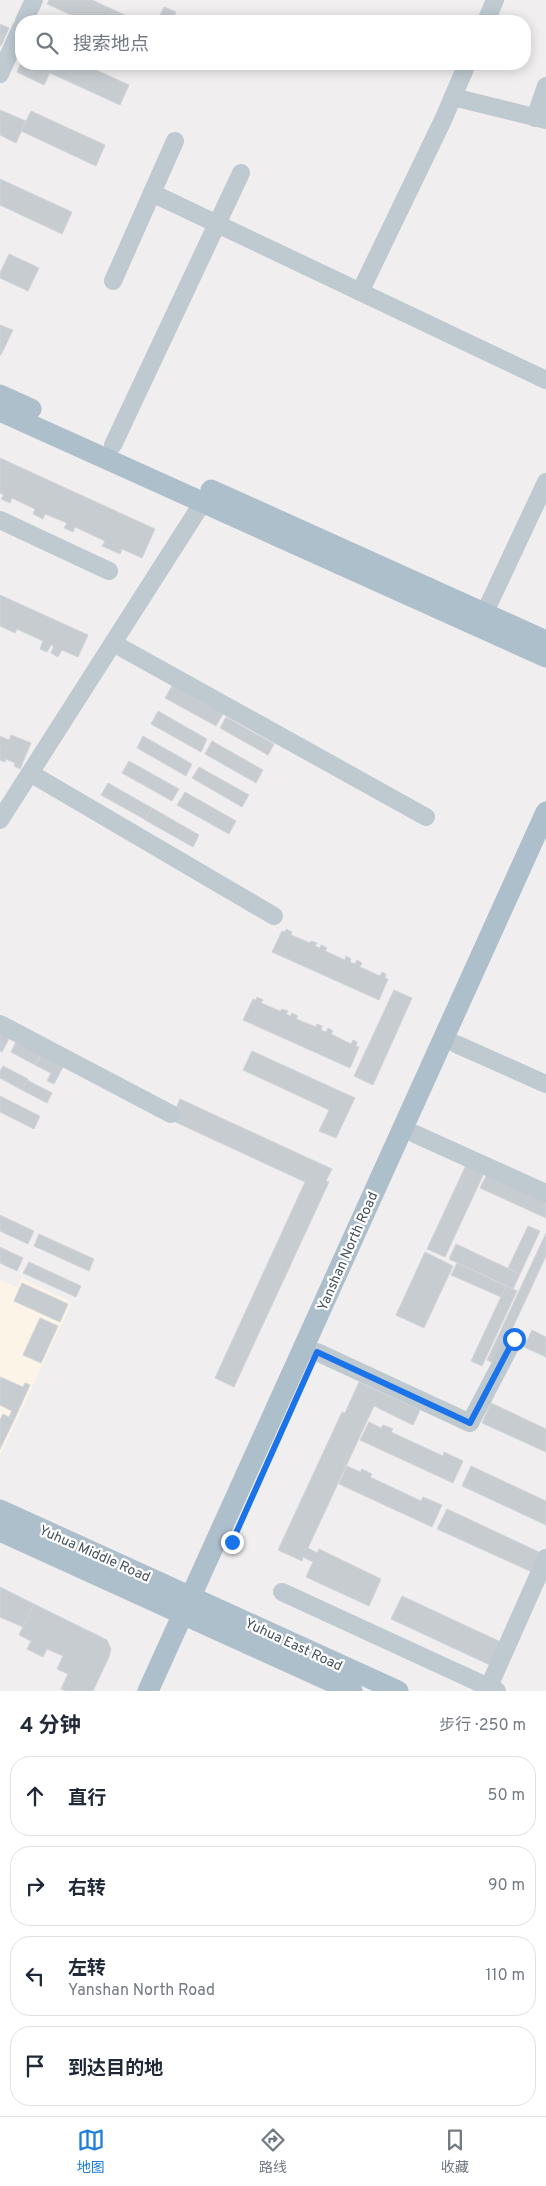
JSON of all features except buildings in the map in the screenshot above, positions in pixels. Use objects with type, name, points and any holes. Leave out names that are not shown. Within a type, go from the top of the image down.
[{"type":"main road","points":[[0,395],[546,641]]},
{"type":"main road","points":[[0,411],[546,657]]},
{"type":"main road","name":"Yanshan North Road","points":[[164,1691],[194,1608],[546,812]]},
{"type":"main road","name":"Yanshan North Road","points":[[148,1691],[194,1608],[317,1352],[546,846]]},
{"type":"main road","name":"Yuhua Middle Road","points":[[0,1510],[194,1608]]},
{"type":"main road","name":"Yuhua Middle Road","points":[[0,1531],[194,1608]]},
{"type":"main road","name":"Yuhua East Road","points":[[194,1608],[352,1691]]},
{"type":"main road","name":"Yuhua East Road","points":[[194,1608],[398,1691]]},
{"type":"street","points":[[27,15],[34,0]]},
{"type":"street","points":[[489,15],[495,0]]},
{"type":"street","points":[[0,74],[15,41]]},
{"type":"street","points":[[360,292],[464,70]]},
{"type":"street","points":[[452,97],[541,119],[546,86]]},
{"type":"street","points":[[113,281],[174,140]]},
{"type":"street","points":[[113,446],[241,173]]},
{"type":"street","points":[[152,193],[546,380]]},
{"type":"street","points":[[485,612],[546,482]]},
{"type":"street","points":[[0,820],[203,502]]},
{"type":"street","points":[[0,520],[109,571]]},
{"type":"street","points":[[113,643],[426,817]]},
{"type":"street","points":[[30,773],[274,916]]},
{"type":"street","points":[[0,1024],[171,1114]]},
{"type":"street","points":[[456,1044],[546,1084]]},
{"type":"street","points":[[415,1134],[546,1193]]},
{"type":"street","points":[[317,1352],[470,1423],[514,1339]]},
{"type":"street","points":[[282,1592],[491,1690],[546,1558]]},
{"type":"shaded area","points":[[21,1278],[72,1302],[0,1456],[0,1280],[16,1287]]},
{"type":"route","points":[[232,1542],[317,1352],[470,1423],[514,1339]]}]
